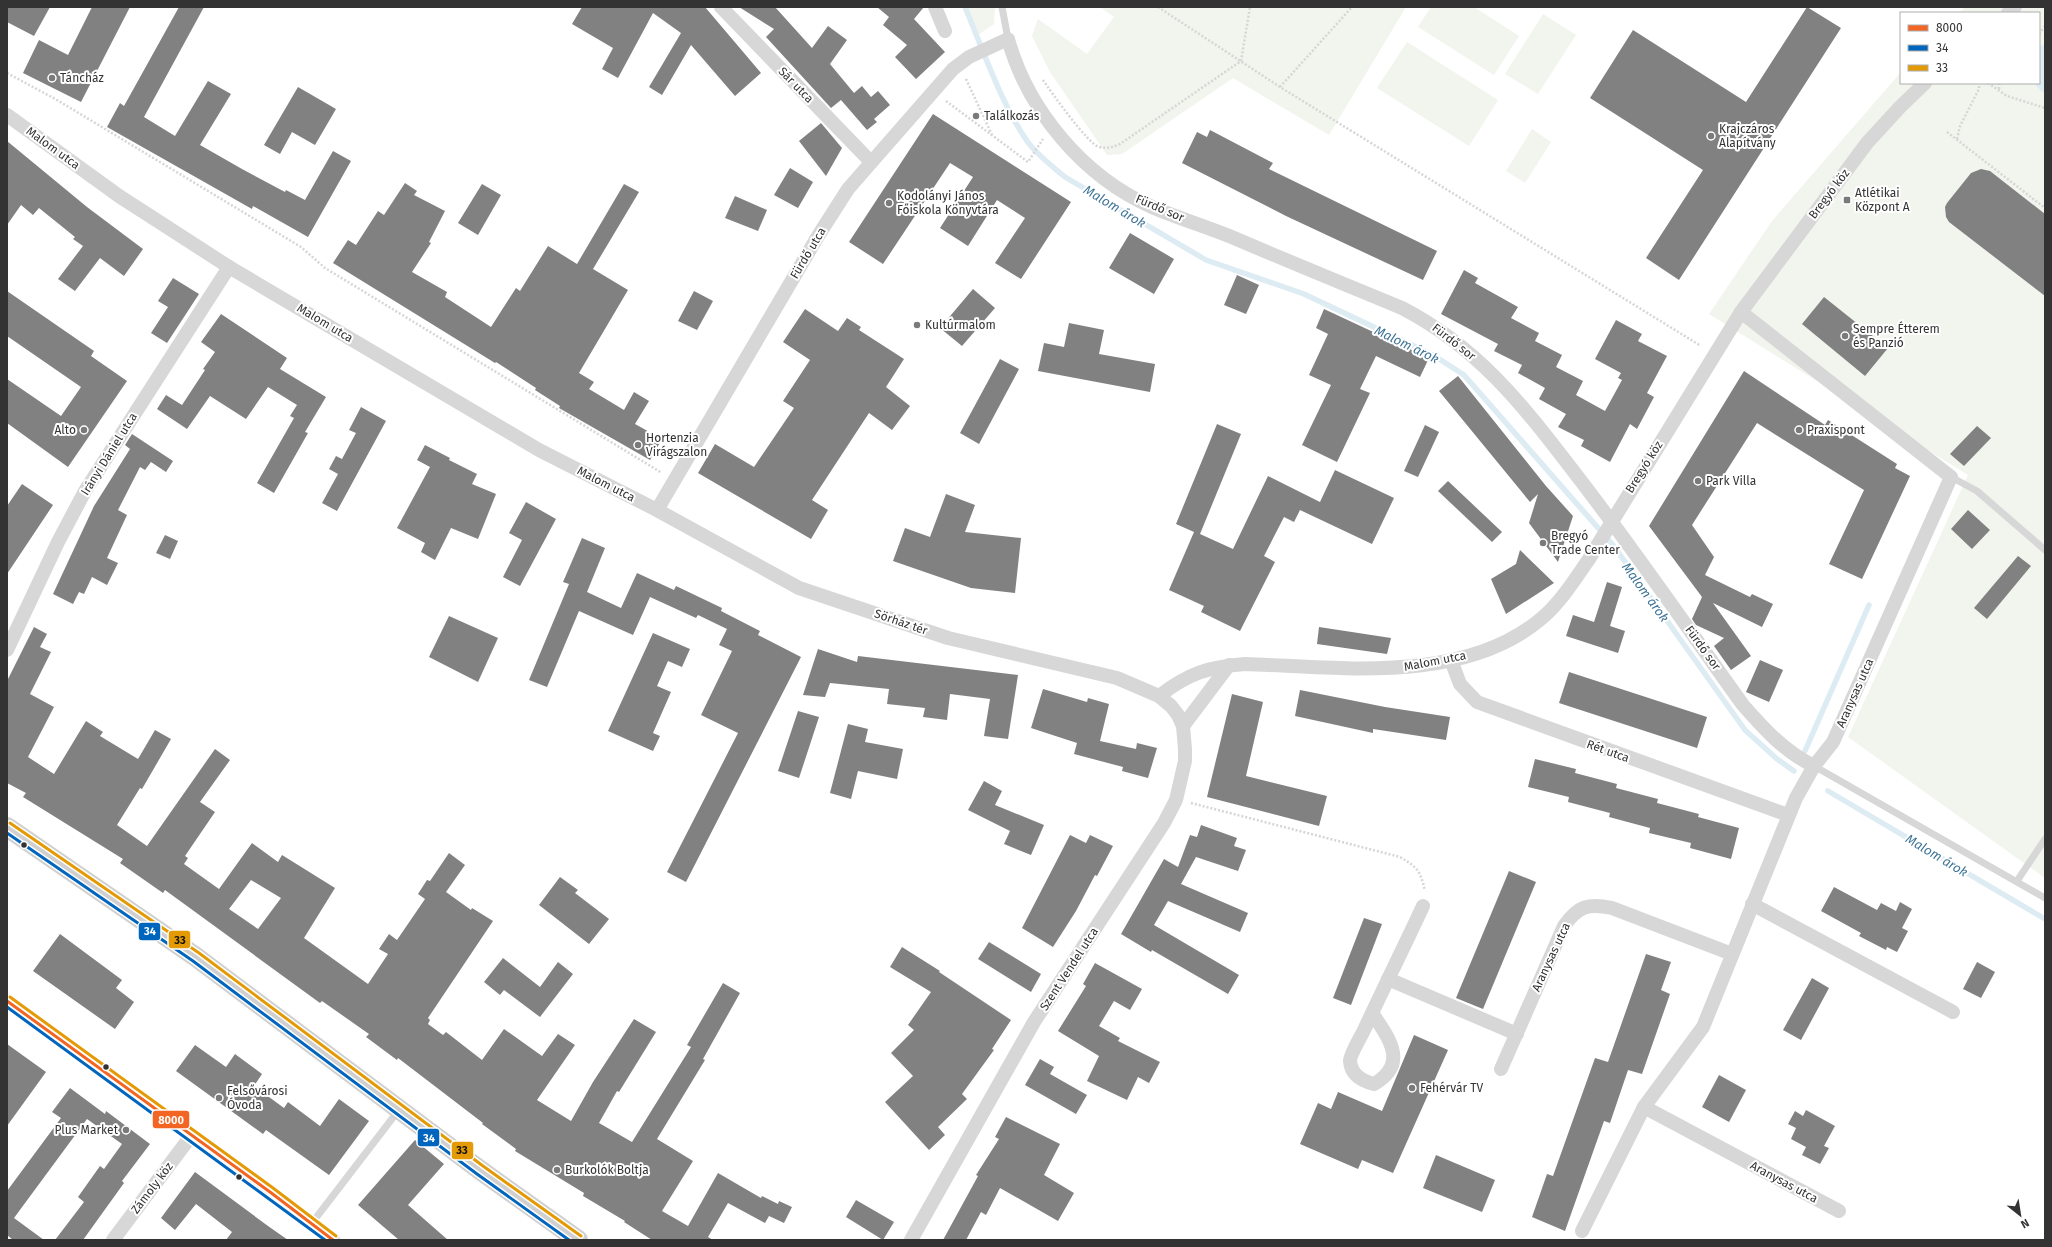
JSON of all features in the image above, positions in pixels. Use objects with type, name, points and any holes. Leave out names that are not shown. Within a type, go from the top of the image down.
[{"type":"main road","points":[[7,827],[196,957],[486,1175],[578,1240]]},
{"type":"street","name":"Sár utca","points":[[721,7],[871,162]]},
{"type":"street","points":[[935,7],[945,30]]},
{"type":"street","name":"Fürdő utca","points":[[657,510],[818,236],[848,190],[933,91],[964,61],[994,44],[1008,39]]},
{"type":"street","name":"Fürdő sor","points":[[1008,39],[1012,53],[1033,96],[1052,125],[1073,152],[1094,171],[1118,189],[1152,207],[1248,244],[1402,308],[1430,323],[1476,358],[1525,410],[1611,521],[1743,705],[1763,729],[1795,757],[1814,766]]},
{"type":"street","name":"Bregyó köz","points":[[1611,521],[1741,312],[1867,143],[1900,107],[1924,84]]},
{"type":"street","name":"Malom utca","points":[[7,115],[119,196],[229,267],[539,450],[657,510]]},
{"type":"street","name":"Irányi Dániel utca","points":[[7,650],[58,542],[85,491],[229,267]]},
{"type":"street","points":[[1741,312],[1951,477]]},
{"type":"street","name":"Aranysas utca","points":[[1582,1231],[1644,1107],[1703,1028],[1788,815],[1814,766],[1833,742],[1951,477]]},
{"type":"street","name":"Sörház tér","points":[[657,510],[799,588],[948,638],[1117,678],[1159,696]]},
{"type":"street","name":"Malom utca","points":[[1159,696],[1180,680],[1196,673],[1229,665],[1245,664],[1388,669],[1414,667],[1478,653],[1526,630],[1542,618],[1566,592],[1589,559],[1611,521]]},
{"type":"street","name":"Rét utca","points":[[1451,660],[1460,684],[1477,702],[1788,815]]},
{"type":"street","points":[[1183,726],[1229,665]]},
{"type":"street","name":"Szent Vendel utca","points":[[911,1240],[1034,1022],[1164,823],[1176,800],[1185,761],[1183,726],[1171,706],[1159,696]]},
{"type":"street","points":[[1752,904],[1953,1012]]},
{"type":"street","name":"Aranysas utca","points":[[1501,1070],[1564,926],[1573,913],[1583,908],[1596,905],[1612,908],[1732,954]]},
{"type":"street","points":[[1372,1013],[1423,906]]},
{"type":"street","points":[[1388,979],[1517,1034]]},
{"type":"street","points":[[7,1001],[312,1223],[333,1240]]},
{"type":"street","name":"Aranysas utca","points":[[1644,1107],[1839,1211]]},
{"type":"street","name":"Zámoly köz","points":[[113,1240],[191,1136]]},
{"type":"lane","points":[[1002,7],[1008,39]]},
{"type":"lane","points":[[1951,477],[1977,491],[2045,550]]},
{"type":"lane","points":[[1814,766],[2045,898]]},
{"type":"lane","points":[[2017,881],[2045,839]]},
{"type":"lane","points":[[312,1223],[399,1109]]},
{"type":"path","points":[[1158,7],[1280,87],[1715,355]]},
{"type":"path","points":[[1042,78],[1088,139],[1098,147],[1110,148],[1120,144],[1240,61],[1250,7]]},
{"type":"path","points":[[1280,87],[1352,7]]},
{"type":"path","points":[[964,61],[992,135]]},
{"type":"path","points":[[7,73],[57,100],[301,247],[325,268],[674,481]]},
{"type":"path","points":[[1957,139],[1960,126],[1979,89],[1979,84]]},
{"type":"path","points":[[1990,84],[2008,96],[2045,108]]},
{"type":"path","points":[[1999,90],[2000,84]]},
{"type":"path","points":[[933,91],[1028,162],[1043,138]]},
{"type":"path","points":[[1947,132],[2045,208]]},
{"type":"path","points":[[1176,800],[1204,805],[1400,858],[1415,866],[1422,877],[1425,892],[1423,906]]},
{"type":"shaded area","points":[[966,7],[995,7],[994,24],[978,35]]},
{"type":"shaded area","points":[[1100,7],[1406,7],[1329,135],[1233,78],[1122,154],[1107,155],[1050,72],[1032,36],[1038,19],[1087,54],[1114,17]]},
{"type":"shaded area","points":[[1431,7],[1474,7],[1519,36],[1494,75],[1418,27]]},
{"type":"shaded area","points":[[1965,7],[2045,7],[2045,878],[1848,737],[1968,475],[1709,314],[1772,221],[1900,73],[1900,84],[2040,84],[2040,12],[1960,12]]},
{"type":"shaded area","points":[[1543,14],[1576,35],[1538,94],[1505,74]]},
{"type":"shaded area","points":[[1407,42],[1498,100],[1469,146],[1377,88]]},
{"type":"shaded area","points":[[2045,44],[2045,93],[2035,84],[2040,84],[2040,46]]},
{"type":"shaded area","points":[[1532,129],[1551,142],[1525,183],[1506,171]]},
{"type":"building","points":[[7,7],[50,7],[34,36],[7,22]]},
{"type":"building","points":[[92,7],[130,7],[81,102],[23,73],[39,40],[68,55]]},
{"type":"building","points":[[179,7],[204,7],[144,117],[175,136],[208,81],[231,94],[200,145],[242,169],[285,192],[286,190],[305,200],[333,151],[351,161],[308,237],[253,206],[252,209],[107,127],[120,103],[124,106]]},
{"type":"building","points":[[582,7],[705,7],[761,73],[735,96],[691,45],[662,95],[649,87],[681,33],[653,13],[618,78],[602,69],[613,48],[572,24]]},
{"type":"building","points":[[739,7],[775,7],[812,48],[828,26],[847,40],[830,64],[854,93],[862,86],[871,97],[878,91],[890,105],[874,119],[877,122],[867,130],[841,100],[831,108],[766,37],[774,29]]},
{"type":"building","points":[[877,7],[924,7],[914,19],[945,52],[916,79],[895,57],[907,45],[883,25],[889,17]]},
{"type":"building","name":"Krajczáros Alapítvány","points":[[1807,7],[1841,28],[1679,280],[1646,258],[1703,170],[1590,98],[1633,30],[1746,102]]},
{"type":"building","points":[[298,87],[336,109],[315,145],[292,132],[280,154],[264,145]]},
{"type":"building","points":[[933,114],[1071,202],[1021,279],[995,263],[1025,218],[997,200],[968,246],[940,228],[973,177],[950,163],[883,264],[849,242]]},
{"type":"building","points":[[821,123],[842,148],[826,176],[799,141]]},
{"type":"building","points":[[1210,130],[1273,163],[1269,169],[1437,251],[1423,280],[1286,216],[1182,163],[1197,132],[1207,137]]},
{"type":"building","points":[[7,141],[87,207],[143,249],[124,276],[100,258],[75,291],[58,279],[83,246],[73,239],[75,237],[39,208],[33,215],[21,205],[7,225]]},
{"type":"building","points":[[790,168],[813,182],[798,208],[774,195]]},
{"type":"building","points":[[1981,169],[1990,171],[2045,214],[2045,296],[1949,222],[1946,217],[1945,207],[1947,203],[1971,173]]},
{"type":"building","points":[[405,183],[417,191],[414,195],[445,211],[429,242],[431,243],[412,272],[447,292],[445,297],[491,327],[516,288],[520,291],[548,246],[577,264],[624,184],[639,192],[593,269],[628,290],[579,373],[594,382],[589,389],[624,410],[634,392],[649,401],[635,424],[662,439],[650,460],[559,408],[560,406],[535,390],[536,388],[496,362],[495,363],[333,263],[348,240],[356,245],[378,211],[384,215]]},
{"type":"building","points":[[482,184],[501,195],[478,235],[458,223]]},
{"type":"building","points":[[735,196],[767,210],[758,231],[725,218]]},
{"type":"building","points":[[1130,233],[1174,259],[1154,294],[1109,268]]},
{"type":"building","points":[[1464,270],[1478,278],[1475,283],[1518,307],[1511,318],[1539,333],[1535,341],[1562,355],[1556,367],[1583,381],[1576,395],[1605,411],[1622,380],[1618,378],[1621,373],[1595,359],[1616,320],[1642,334],[1638,341],[1667,356],[1647,393],[1654,397],[1637,429],[1630,424],[1610,462],[1581,446],[1584,440],[1558,427],[1566,414],[1539,399],[1545,388],[1518,373],[1522,365],[1494,351],[1498,344],[1441,314]]},
{"type":"building","points":[[1237,275],[1259,285],[1246,314],[1224,305]]},
{"type":"building","points":[[173,278],[199,294],[167,343],[151,333],[168,307],[158,301]]},
{"type":"building","points":[[973,289],[995,308],[962,346],[940,328]]},
{"type":"building","points":[[7,291],[94,351],[91,356],[127,381],[68,467],[7,423],[7,379],[61,416],[81,387],[7,336]]},
{"type":"building","points":[[694,291],[713,301],[697,330],[678,321]]},
{"type":"building","name":"Sempre Étterem és Panzió","points":[[1824,297],[1888,348],[1865,376],[1802,324]]},
{"type":"building","points":[[805,309],[838,331],[847,318],[861,327],[859,330],[904,359],[886,387],[910,406],[892,430],[869,413],[812,500],[828,510],[811,539],[698,473],[715,444],[754,467],[794,408],[783,401],[810,360],[783,342]]},
{"type":"building","points":[[1324,309],[1429,358],[1420,377],[1376,356],[1360,389],[1370,393],[1337,462],[1302,445],[1331,385],[1309,375],[1328,334],[1316,328]]},
{"type":"building","points":[[221,314],[287,358],[280,369],[326,397],[305,432],[308,433],[274,493],[257,483],[294,418],[290,416],[297,405],[268,387],[246,419],[210,396],[187,429],[157,409],[166,395],[182,405],[205,370],[203,369],[215,352],[201,342]]},
{"type":"building","points":[[1069,323],[1104,330],[1099,354],[1155,364],[1150,392],[1038,371],[1044,343],[1064,347]]},
{"type":"building","points":[[1000,359],[1019,369],[979,444],[960,433]]},
{"type":"building","points":[[1744,371],[1825,425],[1828,420],[1897,464],[1895,468],[1910,476],[1862,579],[1829,564],[1864,490],[1757,423],[1692,525],[1714,557],[1705,575],[1750,597],[1752,594],[1773,604],[1762,627],[1713,603],[1751,656],[1731,670],[1714,646],[1724,638],[1696,625],[1692,619],[1702,597],[1649,526]]},
{"type":"building","points":[[1458,376],[1546,486],[1573,516],[1558,562],[1529,523],[1538,494],[1530,502],[1439,391]]},
{"type":"building","points":[[361,407],[386,421],[337,511],[322,503],[338,474],[329,469],[336,456],[342,459],[356,433],[349,430]]},
{"type":"building","points":[[1217,424],[1241,434],[1200,534],[1233,549],[1268,476],[1320,502],[1335,470],[1394,498],[1372,544],[1300,510],[1294,522],[1284,517],[1264,556],[1275,562],[1240,631],[1201,612],[1204,606],[1169,590],[1194,532],[1176,524]]},
{"type":"building","points":[[1425,425],[1439,432],[1418,477],[1404,471]]},
{"type":"building","points":[[1977,426],[1991,438],[1964,466],[1950,454]]},
{"type":"building","points":[[132,434],[173,461],[166,472],[151,462],[145,470],[140,467],[118,510],[127,515],[107,558],[118,563],[107,585],[92,577],[84,594],[79,592],[73,604],[53,594],[94,506],[130,449],[125,445]]},
{"type":"building","points":[[425,445],[450,458],[449,460],[477,474],[472,484],[496,494],[478,539],[451,528],[435,560],[421,552],[425,543],[397,528],[430,467],[417,460]]},
{"type":"building","points":[[1448,481],[1502,532],[1492,542],[1438,491]]},
{"type":"building","points":[[22,484],[53,505],[7,574],[7,506]]},
{"type":"building","points":[[946,494],[975,505],[965,532],[1021,538],[1015,593],[971,588],[893,561],[905,528],[930,537]]},
{"type":"building","points":[[526,502],[556,519],[520,586],[503,577],[522,540],[509,533]]},
{"type":"building","points":[[1968,510],[1990,530],[1972,549],[1951,529]]},
{"type":"building","points":[[165,535],[178,541],[170,559],[156,553]]},
{"type":"building","points":[[582,538],[605,548],[587,592],[621,608],[637,573],[674,590],[676,586],[722,608],[721,611],[760,631],[758,635],[801,657],[686,882],[667,872],[738,733],[701,715],[732,651],[719,645],[727,629],[698,615],[696,618],[650,597],[633,635],[579,611],[547,687],[529,680],[569,584],[563,582]]},
{"type":"building","points":[[1520,550],[1554,583],[1506,614],[1491,579],[1516,564]]},
{"type":"building","points":[[2018,556],[2031,566],[1987,619],[1974,608]]},
{"type":"building","points":[[1607,582],[1622,587],[1610,626],[1625,631],[1618,653],[1566,636],[1573,615],[1594,622]]},
{"type":"building","points":[[449,616],[498,638],[478,682],[429,657]]},
{"type":"building","points":[[34,627],[47,634],[40,647],[51,652],[30,694],[54,707],[28,757],[54,774],[86,721],[103,732],[100,736],[138,759],[155,730],[171,739],[142,789],[140,788],[117,825],[147,846],[215,749],[230,760],[200,802],[215,812],[185,856],[188,858],[184,864],[219,889],[252,843],[278,862],[282,855],[335,888],[304,938],[368,984],[388,954],[379,949],[389,934],[397,940],[425,899],[418,894],[427,880],[430,881],[449,853],[465,865],[446,892],[471,910],[472,908],[493,921],[428,1018],[430,1020],[428,1024],[443,1035],[446,1032],[482,1060],[504,1029],[542,1056],[558,1034],[575,1045],[537,1100],[571,1121],[593,1082],[634,1019],[656,1032],[619,1092],[617,1091],[599,1123],[632,1142],[691,1047],[687,1045],[723,983],[740,993],[703,1059],[705,1060],[657,1139],[693,1161],[662,1211],[688,1226],[718,1173],[761,1198],[762,1196],[778,1204],[779,1201],[792,1207],[784,1223],[769,1216],[765,1223],[728,1203],[708,1237],[713,1240],[652,1240],[624,1222],[625,1221],[583,1196],[584,1193],[515,1151],[516,1149],[482,1124],[483,1123],[398,1058],[397,1060],[366,1037],[369,1034],[322,1001],[320,1003],[165,890],[163,893],[120,863],[123,859],[23,797],[26,793],[7,783],[7,681]],"holes":[[[251,880],[281,898],[258,929],[229,909]]]},
{"type":"building","points":[[1319,627],[1391,638],[1387,654],[1317,644]]},
{"type":"building","points":[[653,633],[690,649],[682,667],[668,661],[657,686],[671,692],[653,733],[660,736],[653,751],[608,731]]},
{"type":"building","points":[[818,649],[857,662],[858,656],[1018,675],[1008,739],[984,736],[990,699],[950,694],[947,720],[923,717],[925,708],[887,704],[889,689],[830,683],[825,697],[803,695]]},
{"type":"building","points":[[1760,660],[1783,670],[1769,702],[1746,692]]},
{"type":"building","points":[[1569,672],[1707,717],[1697,748],[1559,703]]},
{"type":"building","points":[[1043,689],[1087,702],[1088,698],[1109,704],[1100,741],[1136,749],[1137,743],[1157,748],[1148,778],[1122,771],[1123,767],[1074,754],[1077,743],[1031,728]]},
{"type":"building","points":[[1300,690],[1385,707],[1450,717],[1446,740],[1373,729],[1373,733],[1295,716]]},
{"type":"building","points":[[1232,694],[1263,702],[1246,776],[1327,796],[1319,826],[1207,797]]},
{"type":"building","points":[[798,711],[819,717],[799,778],[778,771]]},
{"type":"building","points":[[848,724],[868,729],[865,742],[903,749],[897,779],[858,771],[851,799],[830,793]]},
{"type":"building","points":[[1535,759],[1576,769],[1575,773],[1617,784],[1616,788],[1658,799],[1657,803],[1699,814],[1698,817],[1739,828],[1731,859],[1690,848],[1691,843],[1649,833],[1650,828],[1609,817],[1610,813],[1568,802],[1569,797],[1528,787]]},
{"type":"building","points":[[984,781],[1002,791],[995,805],[1044,825],[1031,855],[1004,844],[1010,831],[968,810]]},
{"type":"building","points":[[1201,825],[1237,838],[1234,846],[1246,850],[1238,871],[1196,857],[1181,884],[1248,913],[1240,932],[1168,901],[1154,925],[1239,975],[1228,994],[1152,950],[1151,952],[1121,934],[1164,859],[1178,867],[1190,835],[1197,837]]},
{"type":"building","points":[[1070,835],[1086,843],[1090,835],[1113,846],[1097,876],[1095,875],[1076,911],[1053,947],[1022,928]]},
{"type":"building","points":[[1509,871],[1536,882],[1483,1009],[1456,998]]},
{"type":"building","points":[[560,877],[578,890],[575,893],[609,919],[589,944],[539,905]]},
{"type":"building","points":[[1834,887],[1877,910],[1881,903],[1896,911],[1900,902],[1912,909],[1902,928],[1908,931],[1897,952],[1887,947],[1886,950],[1859,936],[1861,933],[1821,911]]},
{"type":"building","points":[[1364,918],[1382,924],[1351,1005],[1333,998]]},
{"type":"building","points":[[60,934],[122,980],[116,988],[134,1002],[115,1029],[33,971]]},
{"type":"building","points":[[989,942],[1041,974],[1031,992],[978,959]]},
{"type":"building","points":[[902,947],[940,971],[939,972],[1011,1020],[992,1049],[994,1050],[962,1094],[967,1099],[938,1127],[945,1135],[929,1150],[885,1102],[913,1076],[891,1053],[914,1030],[908,1025],[931,992],[890,967]]},
{"type":"building","points":[[1646,954],[1671,962],[1661,990],[1670,994],[1642,1074],[1628,1070],[1610,1123],[1604,1121],[1565,1231],[1532,1217],[1547,1174],[1553,1176],[1595,1058],[1608,1062]]},
{"type":"building","points":[[503,958],[540,987],[558,962],[573,974],[540,1017],[504,990],[500,995],[484,982]]},
{"type":"building","points":[[1977,962],[1995,972],[1981,998],[1963,989]]},
{"type":"building","points":[[1095,963],[1142,989],[1130,1010],[1114,1001],[1099,1026],[1120,1038],[1118,1041],[1160,1062],[1149,1083],[1138,1077],[1127,1100],[1087,1081],[1099,1056],[1058,1031],[1086,986],[1083,984]]},
{"type":"building","points":[[1812,978],[1829,988],[1801,1040],[1783,1030]]},
{"type":"building","points":[[1414,1035],[1448,1050],[1393,1173],[1362,1160],[1358,1169],[1300,1144],[1318,1103],[1331,1109],[1338,1092],[1382,1111]]},
{"type":"building","points":[[7,1044],[46,1072],[7,1126]]},
{"type":"building","points":[[195,1045],[226,1067],[235,1054],[262,1074],[254,1086],[284,1108],[288,1102],[320,1126],[339,1099],[369,1121],[329,1175],[266,1130],[263,1134],[176,1071]]},
{"type":"building","points":[[1040,1059],[1054,1067],[1050,1074],[1087,1095],[1076,1114],[1025,1085]]},
{"type":"building","points":[[1719,1075],[1746,1090],[1729,1122],[1702,1107]]},
{"type":"building","points":[[70,1088],[105,1114],[106,1111],[150,1144],[122,1181],[124,1183],[83,1240],[55,1240],[84,1202],[78,1197],[100,1166],[104,1169],[122,1144],[87,1119],[14,1218],[44,1240],[13,1240],[7,1235],[7,1191],[61,1118],[52,1112]]},
{"type":"building","points":[[1806,1110],[1835,1126],[1824,1146],[1829,1148],[1820,1164],[1802,1155],[1806,1147],[1791,1139],[1796,1128],[1788,1124],[1795,1111],[1803,1116]]},
{"type":"building","points":[[1006,1117],[1060,1144],[1044,1175],[1074,1193],[1058,1221],[1000,1188],[986,1215],[981,1212],[966,1240],[943,1240],[978,1176],[976,1175],[999,1139],[995,1137]]},
{"type":"building","points":[[415,1140],[444,1164],[408,1205],[448,1240],[399,1240],[358,1205]]},
{"type":"building","points":[[1436,1155],[1495,1180],[1482,1212],[1423,1188]]},
{"type":"building","points":[[195,1172],[288,1240],[226,1240],[232,1232],[196,1204],[175,1230],[161,1218]]},
{"type":"building","points":[[856,1200],[894,1222],[883,1240],[846,1217]]},
{"type":"waterway","name":"Malom árok","points":[[965,7],[993,76],[1018,126],[1035,151],[1065,177],[1206,260],[1304,294],[1433,355],[1464,375],[1613,545],[1745,730],[1777,759],[1794,771]]},
{"type":"waterway","points":[[1805,751],[1869,605]]},
{"type":"waterway","name":"Malom árok","points":[[1828,791],[2045,919]]},
{"type":"transit line","name":"33","points":[[10,823],[199,953],[483,1166],[581,1236]]},
{"type":"transit line","name":"34","points":[[7,833],[193,961],[477,1174],[569,1240]]},
{"type":"transit line","name":"33","points":[[10,997],[273,1188],[336,1236]]},
{"type":"transit line","name":"8000","points":[[7,1001],[270,1192],[333,1240]]},
{"type":"transit line","name":"34","points":[[7,1007],[325,1240]]},
{"type":"place","name":"Táncház","points":[[52,78]]},
{"type":"place","name":"Találkozás","points":[[976,116]]},
{"type":"place","name":"Krajczáros Alapítvány","points":[[1711,136]]},
{"type":"place","name":"Atlétikai Központ A","points":[[1847,200]]},
{"type":"place","name":"Kodolányi János Főiskola Könyvtára","points":[[889,203]]},
{"type":"place","name":"Kultúrmalom","points":[[917,325]]},
{"type":"place","name":"Sempre Étterem és Panzió","points":[[1845,336]]},
{"type":"place","name":"Alto","points":[[84,430]]},
{"type":"place","name":"Praxispont","points":[[1799,430]]},
{"type":"place","name":"Hortenzia Virágszalon","points":[[638,445]]},
{"type":"place","name":"Park Villa","points":[[1698,481]]},
{"type":"place","name":"Bregyó Trade Center","points":[[1543,543]]},
{"type":"place","name":"Fehérvár TV","points":[[1412,1088]]},
{"type":"place","name":"Felsővárosi Óvoda","points":[[219,1098]]},
{"type":"place","name":"Plus Market","points":[[126,1130]]},
{"type":"place","name":"Burkolók Boltja","points":[[557,1170]]}]
